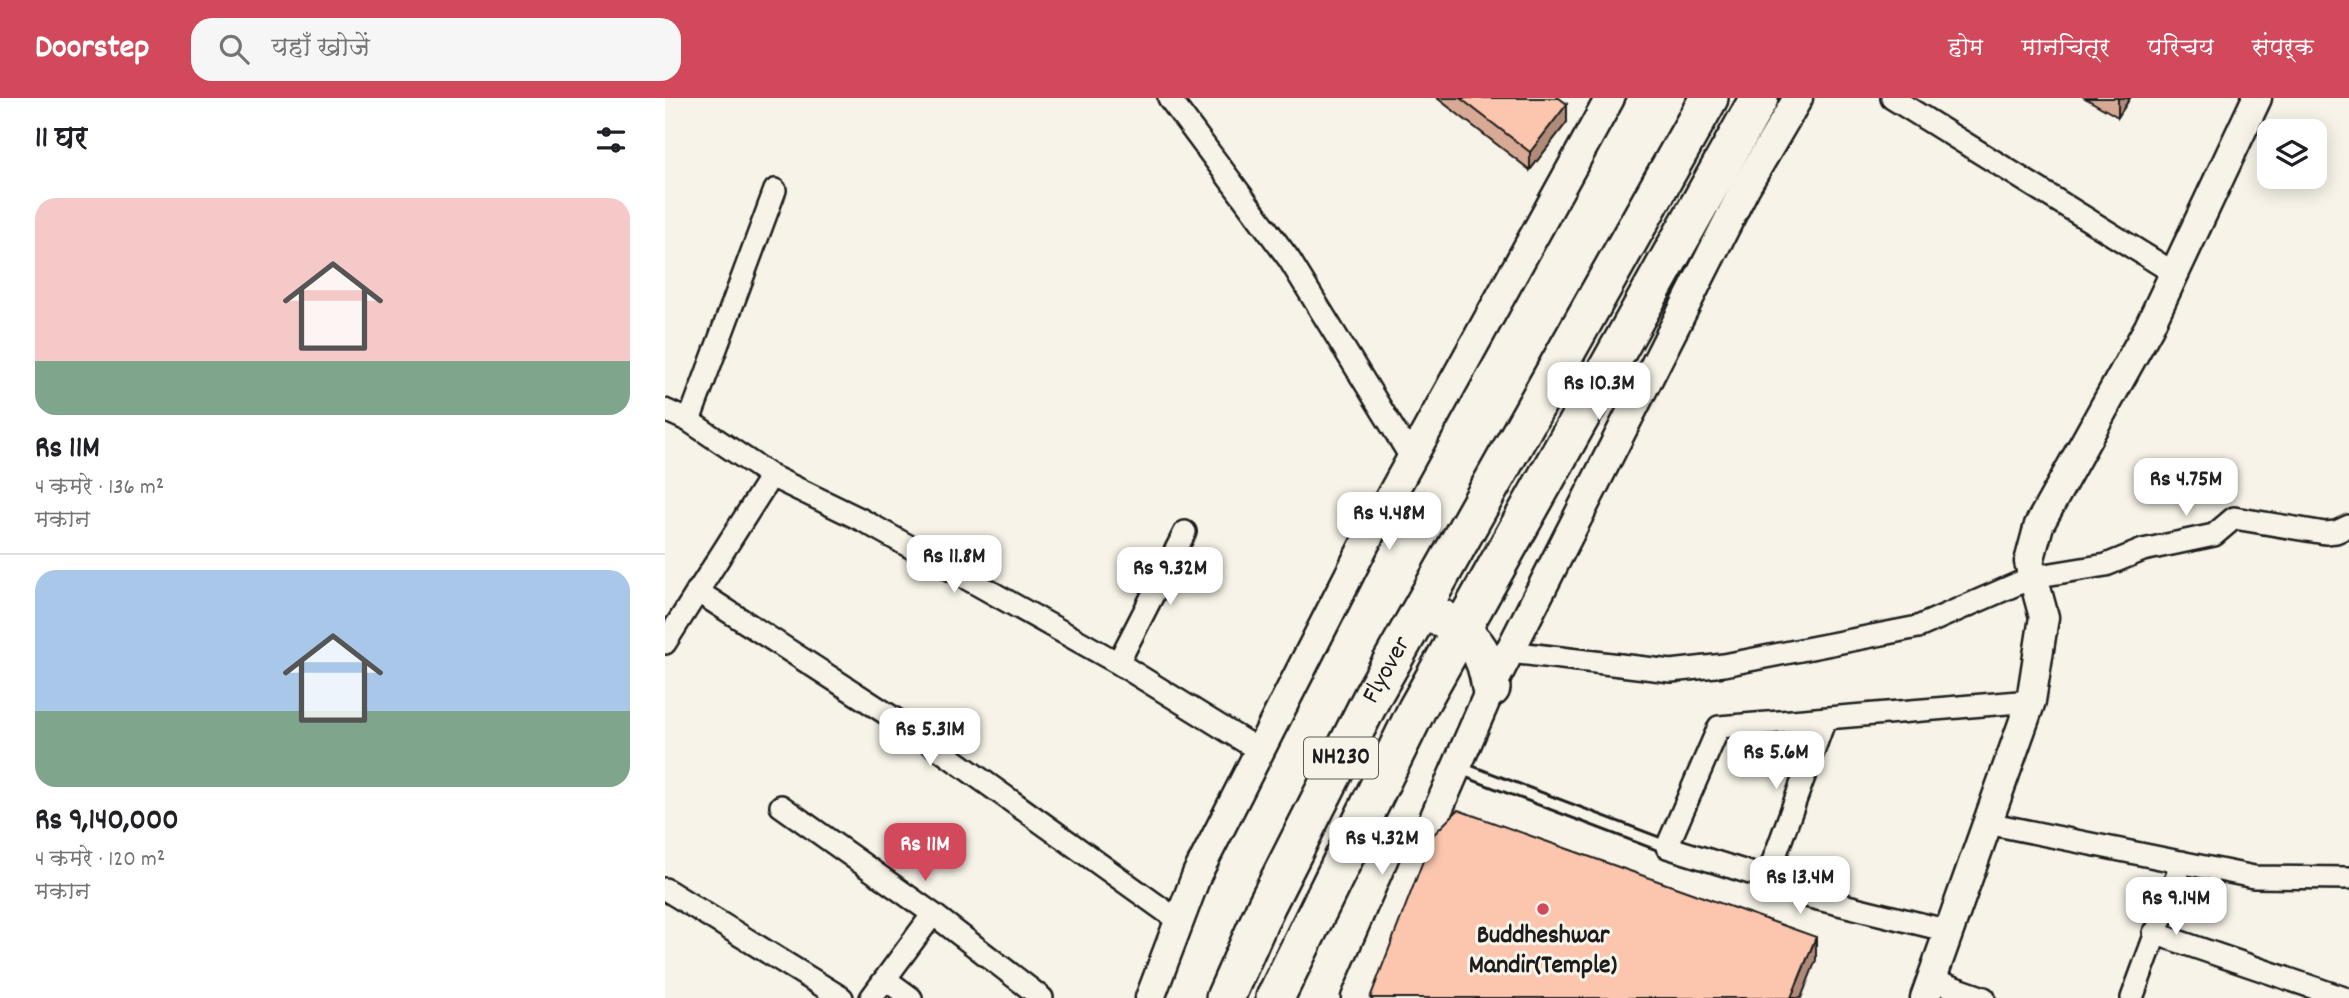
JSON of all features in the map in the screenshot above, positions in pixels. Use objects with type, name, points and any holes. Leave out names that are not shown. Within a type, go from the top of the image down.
[{"type":"highway","name":"NH230","points":[[1423,607],[1709,98]]},
{"type":"highway","name":"NH230","points":[[1461,631],[1759,98]]},
{"type":"highway","points":[[1423,607],[1461,631],[1486,657],[1491,688]]},
{"type":"highway","name":"Flyover","points":[[1225,998],[1263,912],[1373,695],[1423,607]]},
{"type":"highway","name":"Flyover","points":[[1275,998],[1417,709],[1461,631]]},
{"type":"street","points":[[1169,98],[1289,259],[1412,459]]},
{"type":"street","points":[[1150,998],[1197,874],[1412,459],[1610,98]]},
{"type":"street","points":[[1356,998],[1491,688],[1745,188],[1798,98]]},
{"type":"street","points":[[1892,98],[2174,273]]},
{"type":"street","points":[[1984,998],[1928,989],[2031,701],[2044,617],[2029,562],[2039,526],[2148,327],[2257,98]]},
{"type":"street","points":[[689,421],[775,190]]},
{"type":"street","points":[[665,410],[689,421],[771,476],[862,520],[1118,663],[1260,751]]},
{"type":"street","points":[[665,643],[771,476]]},
{"type":"street","points":[[1510,652],[1671,671],[1724,665],[1918,627],[2033,577],[2106,565],[2143,550],[2214,535],[2234,518],[2325,533],[2336,533],[2349,526]]},
{"type":"street","points":[[1118,663],[1185,533]]},
{"type":"street","points":[[698,591],[915,732],[1179,921]]},
{"type":"street","points":[[1949,931],[1798,894],[1767,878],[1667,847],[1719,727],[2031,701]]},
{"type":"street","points":[[1767,878],[1825,719]]},
{"type":"street","points":[[781,806],[933,914],[1042,998]]},
{"type":"street","points":[[1987,823],[2254,877],[2349,878]]},
{"type":"street","points":[[2132,998],[2182,862]]},
{"type":"street","points":[[665,889],[842,998]]},
{"type":"street","points":[[871,998],[933,914]]},
{"type":"street","points":[[2154,933],[2344,998]]},
{"type":"street","points":[[885,979],[911,998]]},
{"type":"lane","points":[[1457,767],[1667,847]]},
{"type":"building","points":[[1460,98],[1559,98],[1567,104],[1530,152]]},
{"type":"building","name":"Buddheshwar Mandir(Temple)","points":[[1458,810],[1816,937],[1791,998],[1370,998],[1433,835]]},
{"type":"place","name":"Buddheshwar Mandir(Temple)","points":[[1543,909]]}]
